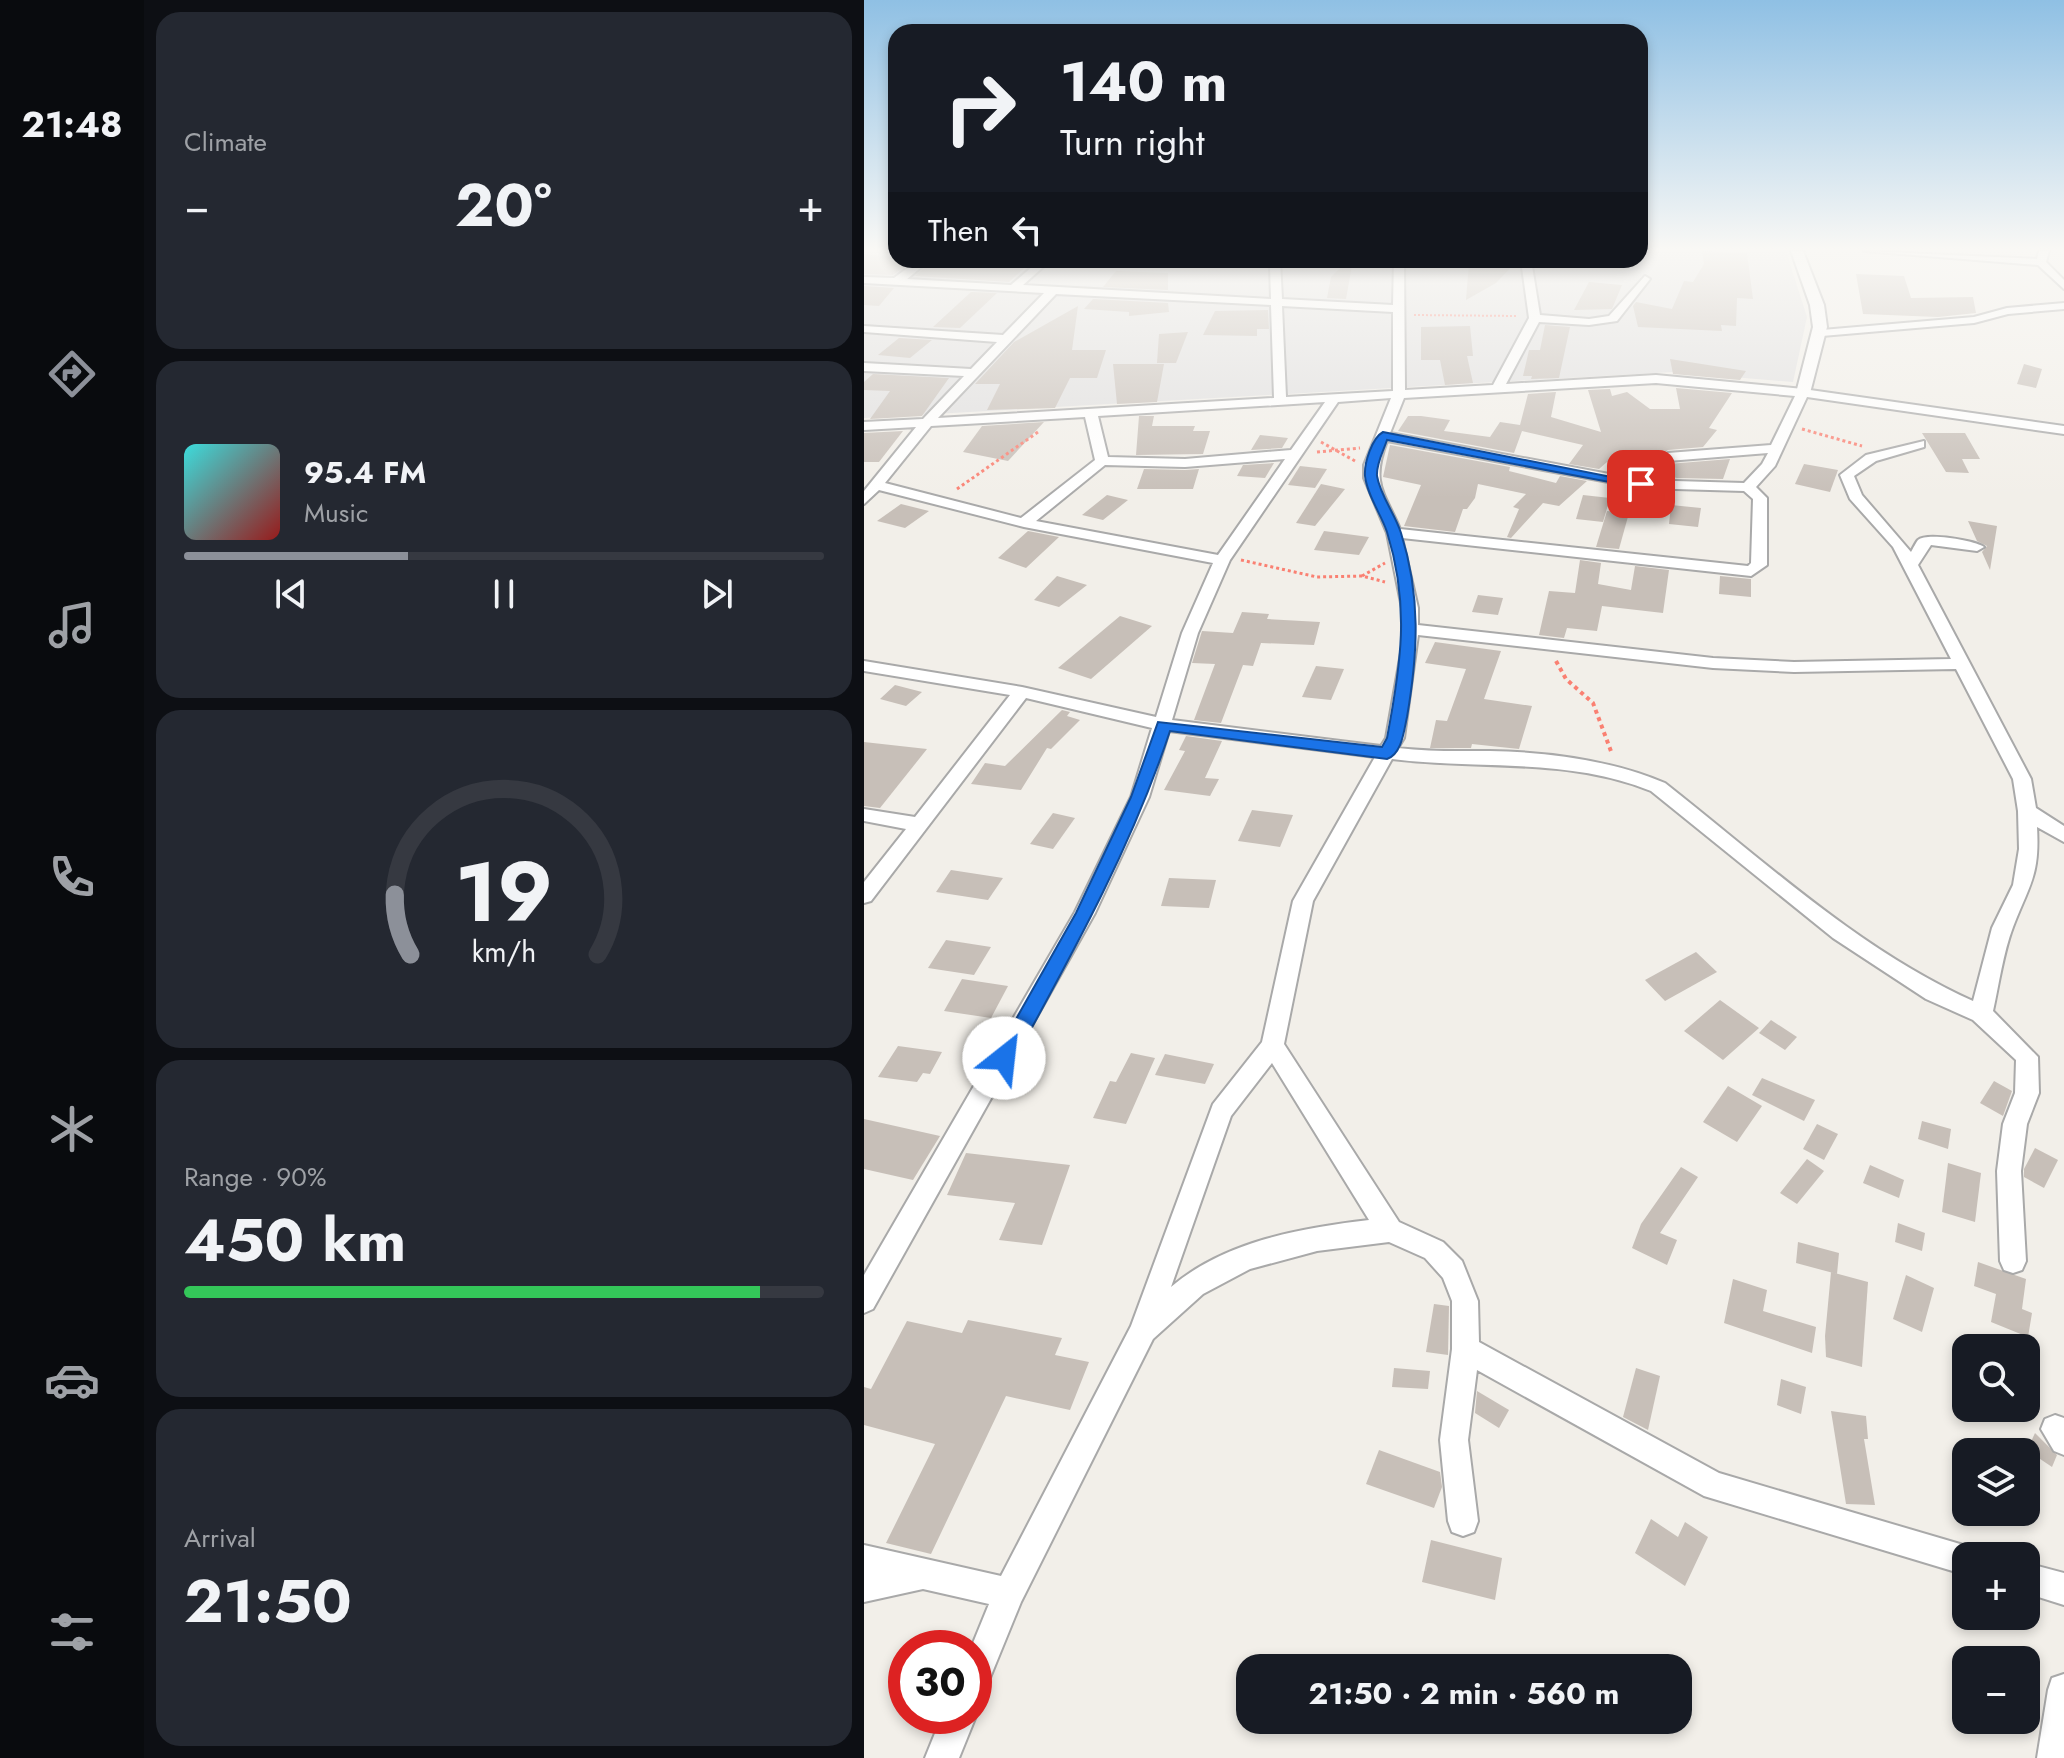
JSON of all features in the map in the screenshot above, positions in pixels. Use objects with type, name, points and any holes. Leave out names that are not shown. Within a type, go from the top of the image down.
[{"type":"street","points":[[922,333],[1007,339]]},
{"type":"street","points":[[864,500],[927,422],[1013,333]]},
{"type":"street","points":[[1277,333],[1280,402]]},
{"type":"street","points":[[992,1635],[1009,1593],[1142,1332],[1221,1111],[1273,1045],[1303,901],[1333,842],[1395,738],[1410,629],[1408,599],[1394,533],[1371,478],[1371,465],[1399,395],[1399,333]]},
{"type":"street","points":[[1498,388],[1527,333]]},
{"type":"street","points":[[1382,438],[1641,484],[1748,487],[1759,480],[1777,450],[1803,393],[1822,333]]},
{"type":"street","points":[[864,367],[976,373]]},
{"type":"street","points":[[864,426],[1656,379],[1803,393],[2064,430]]},
{"type":"street","points":[[864,1300],[1085,913],[1140,797],[1190,633],[1222,560],[1334,398]]},
{"type":"street","points":[[1091,413],[1092,431],[1102,461]]},
{"type":"street","points":[[1919,444],[1884,453],[1855,466],[1847,475],[1849,485],[1912,563],[2022,779],[2029,849],[2023,885],[2002,928],[1981,1014]]},
{"type":"street","points":[[1668,457],[1764,448],[1777,450]]},
{"type":"street","points":[[1024,523],[1102,461],[1185,463],[1295,454]]},
{"type":"street","points":[[876,485],[1024,523],[1222,560]]},
{"type":"street","points":[[1394,533],[1751,571],[1759,565],[1760,498],[1748,487]]},
{"type":"street","points":[[1912,563],[1923,543],[1929,540],[1977,547]]},
{"type":"street","points":[[1410,629],[1752,665],[1963,664]]},
{"type":"street","points":[[864,666],[1022,692],[1164,725],[1437,759],[1491,757],[1586,766],[1629,775],[1658,787],[1840,932],[1934,993],[1981,1014],[2027,1057],[2027,1093],[2015,1124],[2009,1171],[2013,1261]]},
{"type":"street","points":[[864,896],[1022,692]]},
{"type":"street","points":[[2027,811],[2064,835]]},
{"type":"street","points":[[864,815],[917,824]]},
{"type":"street","points":[[1273,1045],[1390,1230]]},
{"type":"street","points":[[1142,1332],[1200,1281],[1259,1253],[1326,1236],[1390,1230],[1434,1250],[1453,1270],[1465,1301],[1466,1349],[1454,1440],[1463,1521]]},
{"type":"street","points":[[1466,1349],[1714,1486],[1952,1556]]},
{"type":"street","points":[[864,1560],[1009,1593]]},
{"type":"street","points":[[864,1586],[928,1574]]},
{"type":"street","points":[[2040,1582],[2064,1589]]},
{"type":"street","points":[[2054,1758],[2064,1690]]},
{"type":"street","points":[[942,1758],[952,1734]]},
{"type":"path","points":[[938,501],[1027,443],[1041,429],[1046,415]]},
{"type":"path","points":[[1788,425],[1884,453]]},
{"type":"path","points":[[1310,432],[1333,451],[1371,465]]},
{"type":"path","points":[[1295,454],[1333,451],[1382,438]]},
{"type":"path","points":[[1362,576],[1397,557]]},
{"type":"path","points":[[1222,560],[1263,563],[1317,577],[1362,576],[1387,582],[1408,599]]},
{"type":"path","points":[[1532,643],[1548,651],[1566,679],[1593,703],[1612,753],[1629,775]]},
{"type":"shaded area","points":[[864,333],[1804,333],[1793,382],[1673,372],[864,418]]},
{"type":"building","points":[[1030,333],[1074,333],[1072,350],[1106,350],[1097,378],[1070,378],[1055,408],[987,410],[1000,384],[975,384],[1014,342]]},
{"type":"building","points":[[1188,333],[1176,363],[1157,363],[1159,334]]},
{"type":"building","points":[[1204,333],[1257,333],[1257,336]]},
{"type":"building","points":[[1421,333],[1471,333],[1473,356],[1467,356],[1473,383],[1445,385],[1440,360],[1421,360]]},
{"type":"building","points":[[1543,333],[1569,333],[1559,378],[1531,379],[1532,376],[1523,376],[1529,350],[1540,350]]},
{"type":"building","points":[[899,338],[932,340],[910,358],[878,355]]},
{"type":"building","points":[[1670,359],[1746,371],[1740,380],[1673,374]]},
{"type":"building","points":[[1113,364],[1164,364],[1157,402],[1117,404]]},
{"type":"building","points":[[2024,364],[2042,369],[2036,388],[2017,384]]},
{"type":"building","points":[[873,374],[949,378],[922,416],[870,419],[890,391],[864,390],[864,382]]},
{"type":"building","points":[[1676,388],[1732,393],[1709,428],[1717,430],[1703,447],[1668,450],[1658,458],[1668,464],[1730,459],[1723,479],[1677,478],[1607,462],[1599,469],[1569,464],[1583,445],[1522,431],[1514,453],[1398,431],[1408,416],[1421,416],[1450,420],[1444,431],[1490,437],[1500,422],[1520,425],[1528,394],[1556,392],[1551,417],[1601,432],[1588,390],[1610,389],[1612,396],[1627,392],[1650,409],[1680,409]]},
{"type":"building","points":[[1139,416],[1154,416],[1152,426],[1195,426],[1193,431],[1210,431],[1203,454],[1136,455]]},
{"type":"building","points":[[1044,422],[1008,461],[963,452],[982,426]]},
{"type":"building","points":[[903,431],[879,462],[864,462],[864,433]]},
{"type":"building","points":[[1922,433],[1965,433],[1980,459],[1962,459],[1969,473],[1946,472]]},
{"type":"building","points":[[1260,435],[1288,438],[1282,448],[1251,450]]},
{"type":"building","points":[[1390,445],[1510,467],[1509,471],[1556,483],[1560,476],[1587,481],[1559,506],[1543,503],[1511,538],[1507,537],[1519,509],[1513,507],[1526,494],[1478,484],[1475,498],[1467,509],[1463,509],[1455,532],[1404,526],[1421,485],[1383,477]]},
{"type":"building","points":[[1274,463],[1265,478],[1237,476],[1243,465]]},
{"type":"building","points":[[1804,464],[1838,470],[1830,492],[1795,484]]},
{"type":"building","points":[[1300,466],[1327,469],[1315,488],[1288,485]]},
{"type":"building","points":[[1144,469],[1199,469],[1193,489],[1137,489]]},
{"type":"building","points":[[1321,484],[1345,489],[1315,526],[1296,523]]},
{"type":"building","points":[[1107,495],[1128,500],[1103,520],[1082,515]]},
{"type":"building","points":[[1583,495],[1610,498],[1603,522],[1576,519]]},
{"type":"building","points":[[901,504],[929,511],[905,528],[877,521]]},
{"type":"building","points":[[1671,505],[1701,508],[1698,527],[1669,524]]},
{"type":"building","points":[[1607,511],[1629,513],[1619,549],[1596,547]]},
{"type":"building","points":[[1968,521],[1997,526],[1990,570],[1982,552],[1987,546],[1977,541]]},
{"type":"building","points":[[1028,531],[1059,537],[1026,568],[998,558]]},
{"type":"building","points":[[1324,531],[1369,537],[1359,555],[1314,550]]},
{"type":"building","points":[[1580,560],[1601,563],[1598,584],[1631,590],[1635,566],[1669,570],[1663,613],[1602,606],[1597,631],[1567,628],[1564,638],[1539,635],[1549,591],[1575,593]]},
{"type":"building","points":[[1057,576],[1087,585],[1059,607],[1034,600]]},
{"type":"building","points":[[1720,576],[1751,579],[1751,597],[1719,594]]},
{"type":"building","points":[[1478,595],[1503,598],[1498,615],[1472,612]]},
{"type":"building","points":[[1242,612],[1269,614],[1267,619],[1320,622],[1314,645],[1261,643],[1253,666],[1243,665],[1221,723],[1194,720],[1215,664],[1192,663],[1202,631],[1233,633]]},
{"type":"building","points":[[1120,616],[1152,626],[1091,679],[1058,668]]},
{"type":"building","points":[[1435,642],[1501,651],[1484,699],[1532,706],[1519,749],[1472,744],[1471,748],[1430,748],[1436,720],[1447,721],[1466,669],[1425,663]]},
{"type":"building","points":[[1316,666],[1344,669],[1331,700],[1302,697]]},
{"type":"building","points":[[895,685],[922,692],[906,706],[880,699]]},
{"type":"building","points":[[1062,710],[1070,712],[1067,716],[1080,720],[1051,749],[1047,748],[1021,790],[971,784],[985,763],[1005,766]]},
{"type":"building","points":[[1186,736],[1222,741],[1205,778],[1219,779],[1210,796],[1164,790],[1185,751],[1179,750]]},
{"type":"building","points":[[864,742],[927,749],[880,808],[864,806]]},
{"type":"building","points":[[1252,810],[1293,815],[1280,847],[1238,841]]},
{"type":"building","points":[[1053,813],[1075,818],[1053,849],[1030,844]]},
{"type":"building","points":[[951,870],[1003,878],[988,900],[936,892]]},
{"type":"building","points":[[1169,878],[1216,880],[1209,908],[1161,906]]},
{"type":"building","points":[[946,940],[991,947],[974,975],[928,968]]},
{"type":"building","points":[[1696,952],[1717,972],[1665,1001],[1645,980]]},
{"type":"building","points":[[962,979],[1008,986],[991,1018],[944,1011]]},
{"type":"building","points":[[1720,1000],[1759,1028],[1723,1060],[1684,1031]]},
{"type":"building","points":[[1771,1020],[1797,1037],[1785,1050],[1759,1033]]},
{"type":"building","points":[[898,1046],[942,1052],[930,1074],[923,1073],[917,1082],[878,1077]]},
{"type":"building","points":[[1131,1053],[1155,1058],[1126,1124],[1093,1118],[1110,1081],[1116,1082]]},
{"type":"building","points":[[1165,1054],[1214,1064],[1205,1084],[1155,1075]]},
{"type":"building","points":[[1762,1078],[1815,1100],[1804,1121],[1752,1095]]},
{"type":"building","points":[[1994,1081],[2012,1091],[2003,1116],[1980,1103]]},
{"type":"building","points":[[1728,1086],[1762,1106],[1737,1142],[1703,1122]]},
{"type":"building","points":[[864,1119],[940,1136],[913,1180],[864,1169]]},
{"type":"building","points":[[1922,1121],[1951,1129],[1948,1149],[1918,1139]]},
{"type":"building","points":[[1817,1124],[1838,1134],[1824,1160],[1803,1149]]},
{"type":"building","points":[[2035,1148],[2058,1160],[2044,1188],[2024,1177],[2024,1169]]},
{"type":"building","points":[[966,1153],[1070,1165],[1042,1245],[999,1240],[1015,1203],[947,1195]]},
{"type":"building","points":[[1807,1159],[1824,1171],[1797,1204],[1780,1193]]},
{"type":"building","points":[[1948,1163],[1981,1173],[1975,1222],[1942,1212]]},
{"type":"building","points":[[1870,1165],[1904,1180],[1899,1198],[1863,1183]]},
{"type":"building","points":[[1681,1167],[1698,1177],[1660,1233],[1677,1240],[1667,1265],[1632,1248],[1641,1224]]},
{"type":"building","points":[[1898,1223],[1925,1233],[1922,1251],[1895,1242]]},
{"type":"building","points":[[1798,1242],[1839,1253],[1837,1274],[1796,1263]]},
{"type":"building","points":[[1978,1262],[2026,1279],[2022,1309],[2032,1313],[2028,1334],[2021,1334],[1991,1322],[1996,1294],[1974,1286]]},
{"type":"building","points":[[1831,1272],[1868,1282],[1862,1367],[1826,1357]]},
{"type":"building","points":[[1906,1275],[1934,1288],[1922,1332],[1893,1319]]},
{"type":"building","points":[[1733,1279],[1767,1290],[1763,1311],[1816,1327],[1812,1353],[1724,1323]]},
{"type":"building","points":[[1434,1304],[1449,1306],[1448,1355],[1426,1352]]},
{"type":"building","points":[[968,1320],[1062,1338],[1055,1355],[1089,1362],[1070,1410],[1006,1396],[931,1554],[886,1543],[935,1444],[864,1425],[864,1387],[871,1389],[907,1321],[962,1333]]},
{"type":"building","points":[[1394,1368],[1430,1371],[1428,1389],[1392,1387]]},
{"type":"building","points":[[1636,1368],[1660,1376],[1648,1430],[1623,1417]]},
{"type":"building","points":[[1781,1379],[1806,1387],[1801,1414],[1777,1405]]},
{"type":"building","points":[[1477,1391],[1509,1410],[1499,1428],[1475,1413]]},
{"type":"building","points":[[1831,1411],[1866,1416],[1868,1439],[1864,1439],[1875,1505],[1846,1504]]},
{"type":"building","points":[[2040,1438],[2057,1455],[2052,1467],[2040,1459]]},
{"type":"building","points":[[1379,1450],[1440,1472],[1442,1487],[1434,1508],[1366,1484]]},
{"type":"building","points":[[1651,1519],[1678,1537],[1685,1522],[1708,1537],[1685,1586],[1635,1553]]},
{"type":"building","points":[[1431,1540],[1502,1558],[1495,1600],[1422,1582]]},
{"type":"route","points":[[1004,1058],[1085,913],[1140,797],[1164,725],[1387,753],[1395,738],[1410,647],[1410,608],[1394,533],[1371,478],[1371,465],[1383,436],[1440,444],[1641,484]]}]
